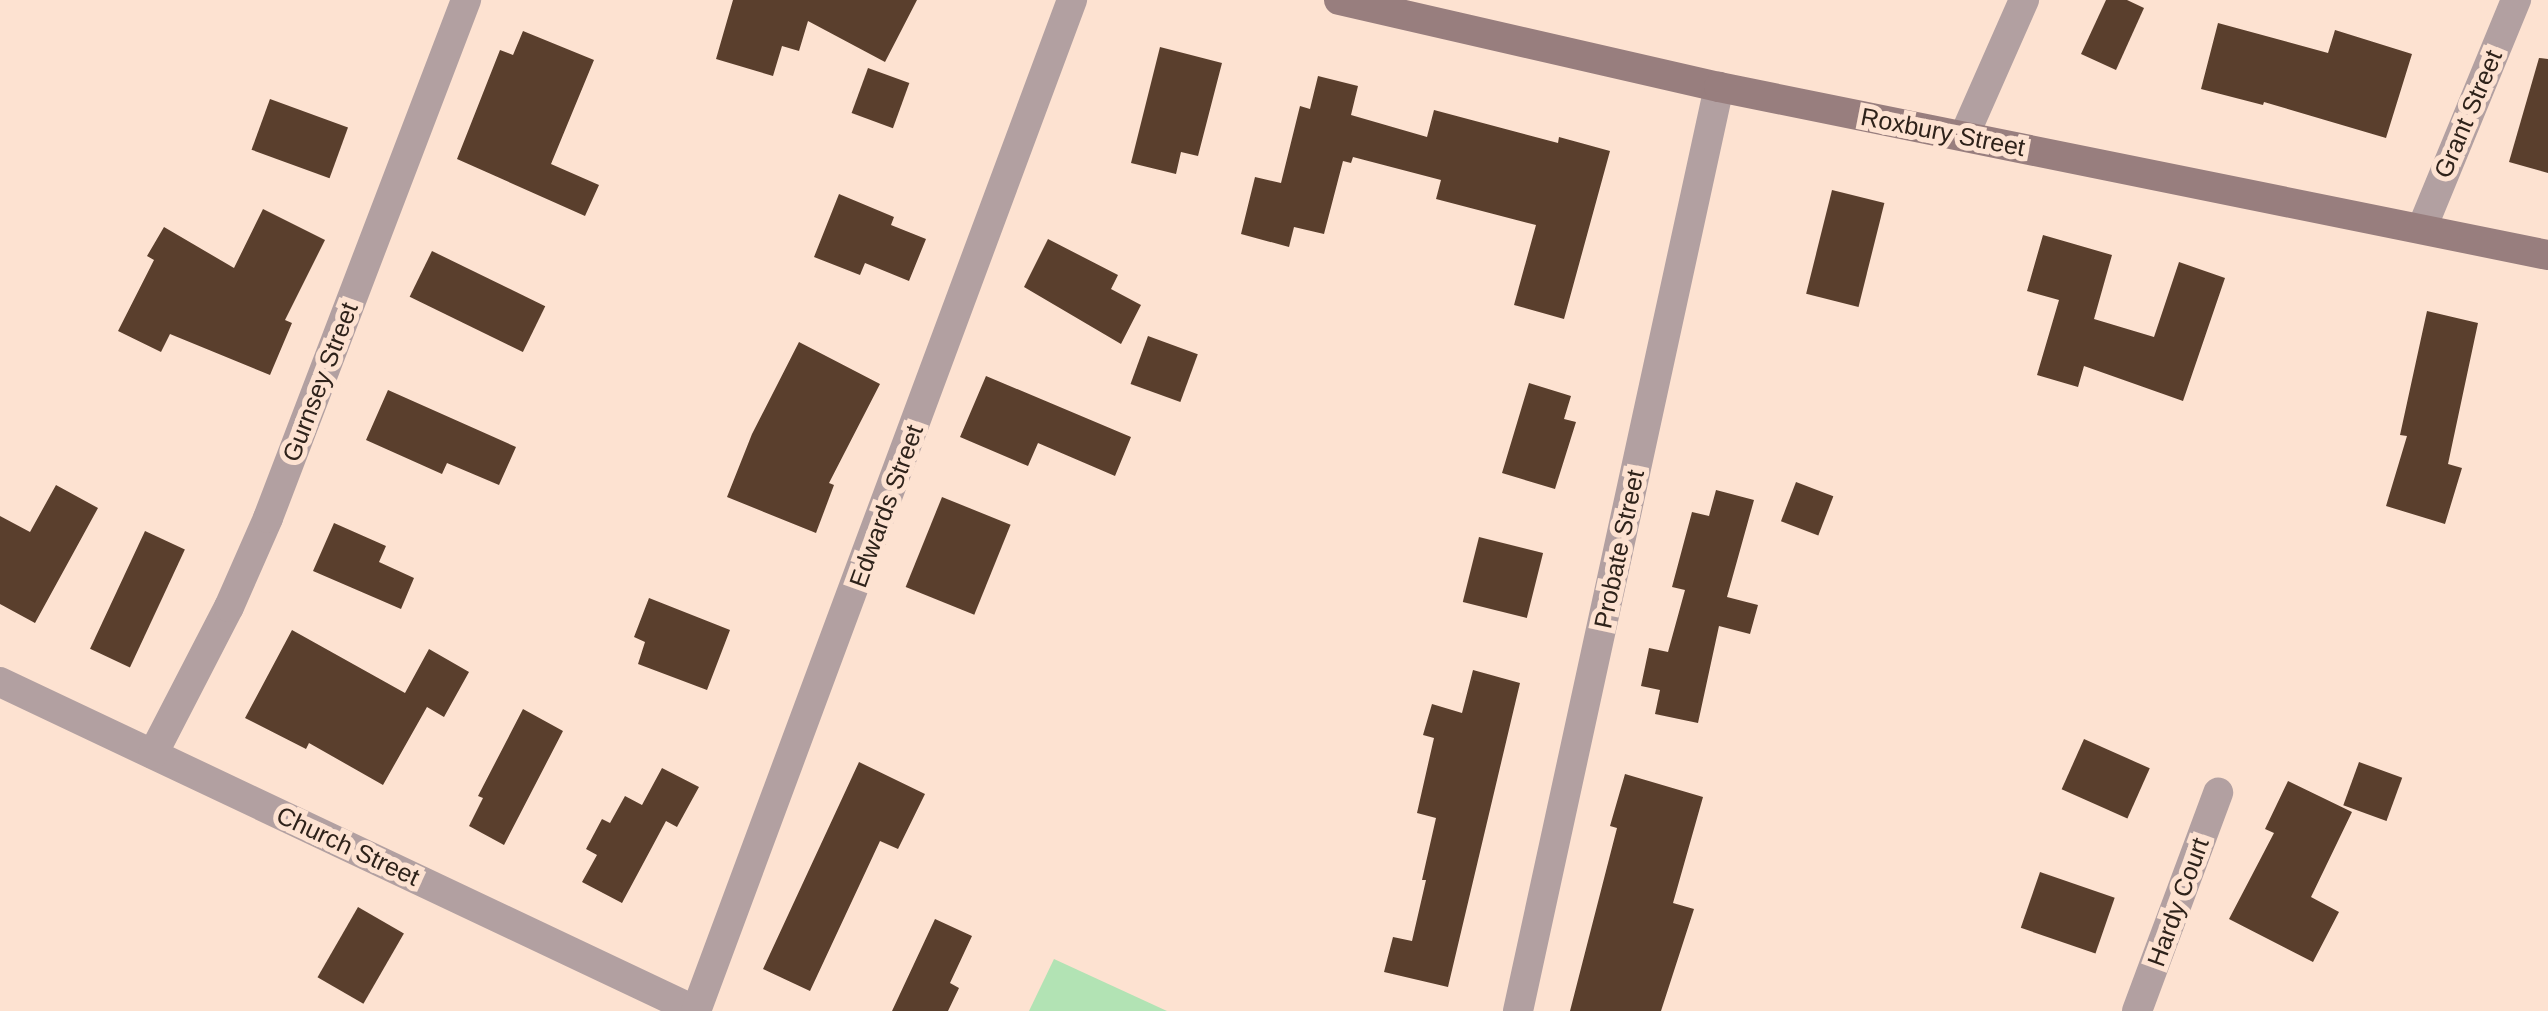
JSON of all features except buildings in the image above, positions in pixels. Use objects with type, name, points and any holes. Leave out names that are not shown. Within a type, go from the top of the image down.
[{"type":"street","name":"Gurnsey Street","points":[[153,754],[229,607],[268,518],[466,0]]},
{"type":"street","name":"Edwards Street","points":[[696,1011],[1072,0]]},
{"type":"street","name":"Roxbury Street","points":[[1339,0],[1372,3],[1719,87],[2548,256]]},
{"type":"street","points":[[1964,136],[2024,0]]},
{"type":"street","name":"Grant Street","points":[[2422,228],[2516,0]]},
{"type":"street","name":"Probate Street","points":[[1518,1011],[1719,87]]},
{"type":"street","name":"Church Street","points":[[0,682],[696,1011]]},
{"type":"street","name":"Hardy Court","points":[[2138,1011],[2218,793]]},
{"type":"green space","points":[[1054,959],[1167,1011],[1029,1011]]}]
